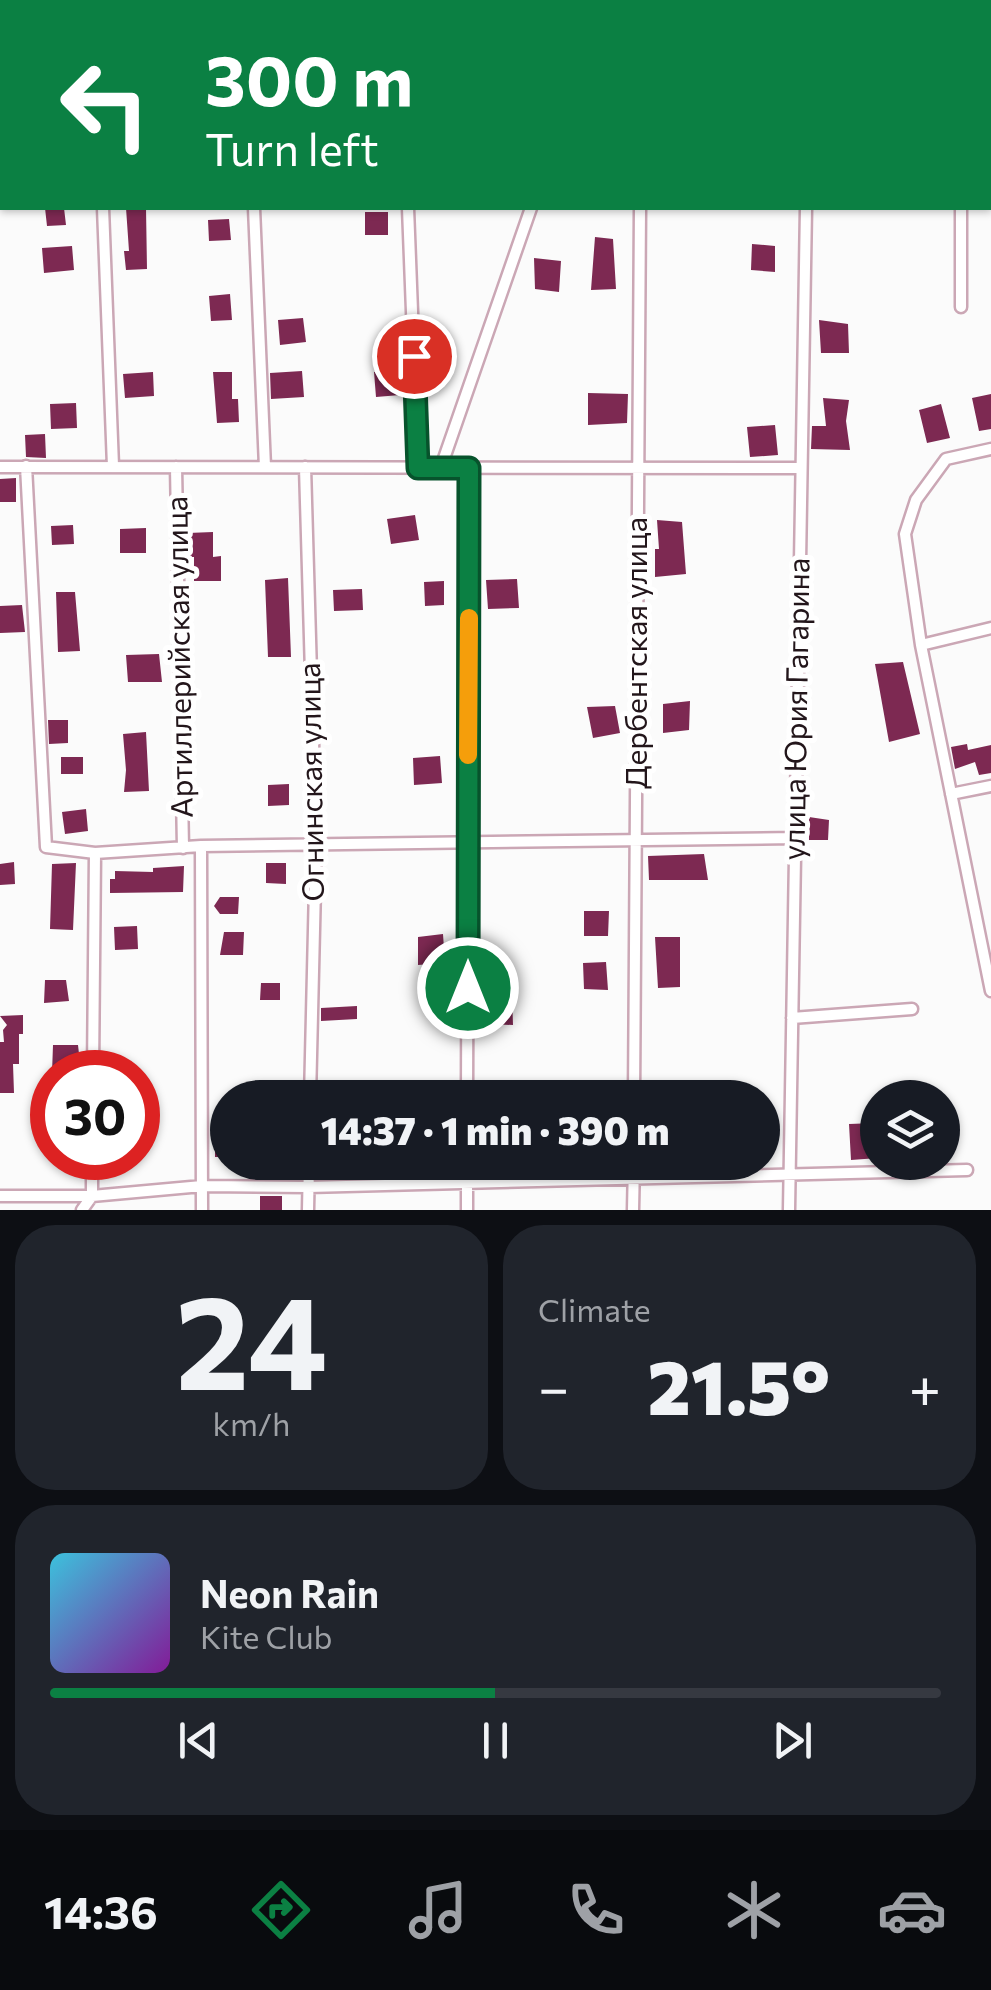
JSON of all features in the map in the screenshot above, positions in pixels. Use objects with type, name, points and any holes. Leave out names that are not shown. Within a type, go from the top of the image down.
[{"type":"street","points":[[103,210],[113,466]]},
{"type":"street","points":[[254,210],[265,467]]},
{"type":"street","points":[[408,210],[418,468]]},
{"type":"street","points":[[442,468],[531,210]]},
{"type":"street","name":"Дербентская улица","points":[[634,1080],[640,210]]},
{"type":"street","name":"улица Юрия Гагарина","points":[[789,1210],[806,210]]},
{"type":"street","points":[[961,210],[961,307]]},
{"type":"street","points":[[991,449],[946,459],[916,500],[905,534],[920,646],[988,958],[991,991]]},
{"type":"street","points":[[26,466],[46,848],[96,853],[202,846],[795,838]]},
{"type":"street","points":[[0,467],[802,468]]},
{"type":"street","name":"Артиллерийская улица","points":[[176,467],[183,848]]},
{"type":"street","name":"Огнинская улица","points":[[305,467],[316,845],[310,1080]]},
{"type":"street","points":[[467,1080],[469,468]]},
{"type":"street","points":[[920,646],[991,628]]},
{"type":"street","points":[[951,794],[991,786]]},
{"type":"street","points":[[202,846],[202,1210]]},
{"type":"street","points":[[93,1050],[96,853]]},
{"type":"street","points":[[792,1018],[912,1009]]},
{"type":"street","points":[[780,1175],[967,1170]]},
{"type":"street","points":[[82,1210],[92,1196],[92,1180]]},
{"type":"street","points":[[308,1180],[308,1210]]},
{"type":"street","points":[[0,1196],[92,1196],[202,1186],[308,1188],[592,1180]]},
{"type":"street","points":[[634,1180],[634,1210]]},
{"type":"street","points":[[467,1183],[467,1210]]},
{"type":"building","points":[[45,210],[64,210],[66,225],[47,226]]},
{"type":"building","points":[[126,210],[146,210],[147,269],[126,270],[124,251],[129,251]]},
{"type":"building","points":[[365,212],[388,212],[388,235],[365,235]]},
{"type":"building","points":[[229,219],[231,240],[209,241],[208,220]]},
{"type":"building","points":[[595,237],[613,239],[616,289],[591,290]]},
{"type":"building","points":[[752,244],[775,246],[775,272],[751,270]]},
{"type":"building","points":[[72,246],[74,270],[44,273],[42,248]]},
{"type":"building","points":[[534,258],[561,261],[559,292],[535,289]]},
{"type":"building","points":[[230,294],[232,320],[211,321],[209,296]]},
{"type":"building","points":[[303,318],[306,342],[280,345],[278,320]]},
{"type":"building","points":[[819,320],[848,324],[849,353],[821,353]]},
{"type":"building","points":[[398,370],[400,395],[376,397],[374,372]]},
{"type":"building","points":[[302,371],[304,397],[271,399],[270,373]]},
{"type":"building","points":[[153,372],[154,396],[125,398],[123,374]]},
{"type":"building","points":[[213,372],[232,372],[232,399],[238,399],[239,422],[217,423]]},
{"type":"building","points":[[588,393],[628,394],[627,423],[588,425]]},
{"type":"building","points":[[991,394],[991,429],[979,431],[972,398]]},
{"type":"building","points":[[823,398],[849,400],[846,421],[850,450],[811,449],[812,426],[826,426]]},
{"type":"building","points":[[76,403],[77,428],[51,429],[50,404]]},
{"type":"building","points":[[941,404],[950,438],[927,443],[919,410]]},
{"type":"building","points":[[775,425],[778,455],[750,457],[747,427]]},
{"type":"building","points":[[45,434],[46,458],[26,457],[25,435]]},
{"type":"building","points":[[16,478],[16,502],[0,502],[0,479]]},
{"type":"building","points":[[415,515],[419,540],[391,544],[387,519]]},
{"type":"building","points":[[657,520],[682,522],[686,574],[655,577],[655,549],[659,549]]},
{"type":"building","points":[[73,525],[74,544],[52,545],[51,526]]},
{"type":"building","points":[[146,528],[146,553],[120,553],[120,529]]},
{"type":"building","points":[[213,532],[213,557],[221,556],[221,581],[194,581],[188,533]]},
{"type":"building","points":[[288,578],[291,657],[268,657],[265,580]]},
{"type":"building","points":[[517,579],[519,608],[488,609],[486,580]]},
{"type":"building","points":[[444,581],[444,605],[425,606],[424,582]]},
{"type":"building","points":[[362,589],[363,610],[334,611],[333,590]]},
{"type":"building","points":[[56,592],[75,592],[80,651],[58,652]]},
{"type":"building","points":[[22,605],[25,632],[0,633],[0,606]]},
{"type":"building","points":[[159,654],[162,682],[128,682],[126,655]]},
{"type":"building","points":[[903,662],[920,734],[889,742],[875,664]]},
{"type":"building","points":[[690,701],[689,730],[663,733],[663,704]]},
{"type":"building","points":[[615,706],[620,733],[593,738],[587,707]]},
{"type":"building","points":[[48,720],[68,720],[68,743],[49,744]]},
{"type":"building","points":[[146,732],[149,791],[124,792],[123,734]]},
{"type":"building","points":[[967,744],[968,750],[991,745],[991,773],[979,775],[975,762],[955,769],[951,747]]},
{"type":"building","points":[[440,756],[442,783],[414,785],[413,758]]},
{"type":"building","points":[[61,757],[83,757],[83,774],[61,774]]},
{"type":"building","points":[[289,784],[289,805],[268,806],[268,785]]},
{"type":"building","points":[[86,809],[88,831],[65,834],[62,812]]},
{"type":"building","points":[[809,817],[829,820],[828,840],[809,840]]},
{"type":"building","points":[[704,854],[708,880],[649,880],[648,856]]},
{"type":"building","points":[[14,862],[15,884],[0,885],[0,864]]},
{"type":"building","points":[[76,863],[73,930],[50,929],[52,864]]},
{"type":"building","points":[[266,863],[286,863],[286,884],[266,883]]},
{"type":"building","points":[[184,866],[183,892],[110,893],[110,879],[115,879],[115,871],[153,872],[153,868]]},
{"type":"building","points":[[220,897],[239,897],[238,914],[220,914],[214,906]]},
{"type":"building","points":[[584,911],[609,911],[608,936],[584,936]]},
{"type":"building","points":[[137,926],[138,949],[115,950],[114,927]]},
{"type":"building","points":[[224,932],[244,932],[243,955],[220,955]]},
{"type":"building","points":[[443,934],[445,963],[418,965],[418,937]]},
{"type":"building","points":[[655,937],[680,937],[680,987],[658,988]]},
{"type":"building","points":[[606,962],[608,990],[584,989],[583,963]]},
{"type":"building","points":[[45,980],[66,980],[69,1001],[44,1003]]},
{"type":"building","points":[[261,983],[280,983],[280,1000],[260,1000]]},
{"type":"building","points":[[487,995],[512,995],[513,1025],[489,1024]]},
{"type":"building","points":[[357,1006],[357,1019],[321,1021],[321,1008]]},
{"type":"building","points":[[23,1015],[19,1064],[13,1064],[14,1093],[0,1093],[0,1042],[4,1042],[3,1030],[7,1025],[0,1016]]},
{"type":"building","points":[[53,1045],[78,1045],[79,1050],[53,1050]]},
{"type":"building","points":[[849,1124],[860,1124],[860,1159],[851,1160]]},
{"type":"building","points":[[260,1196],[282,1196],[282,1210],[260,1210]]},
{"type":"slow traffic","points":[[468,755],[469,618]]},
{"type":"route","points":[[414,356],[418,468],[469,468],[468,988]]}]
